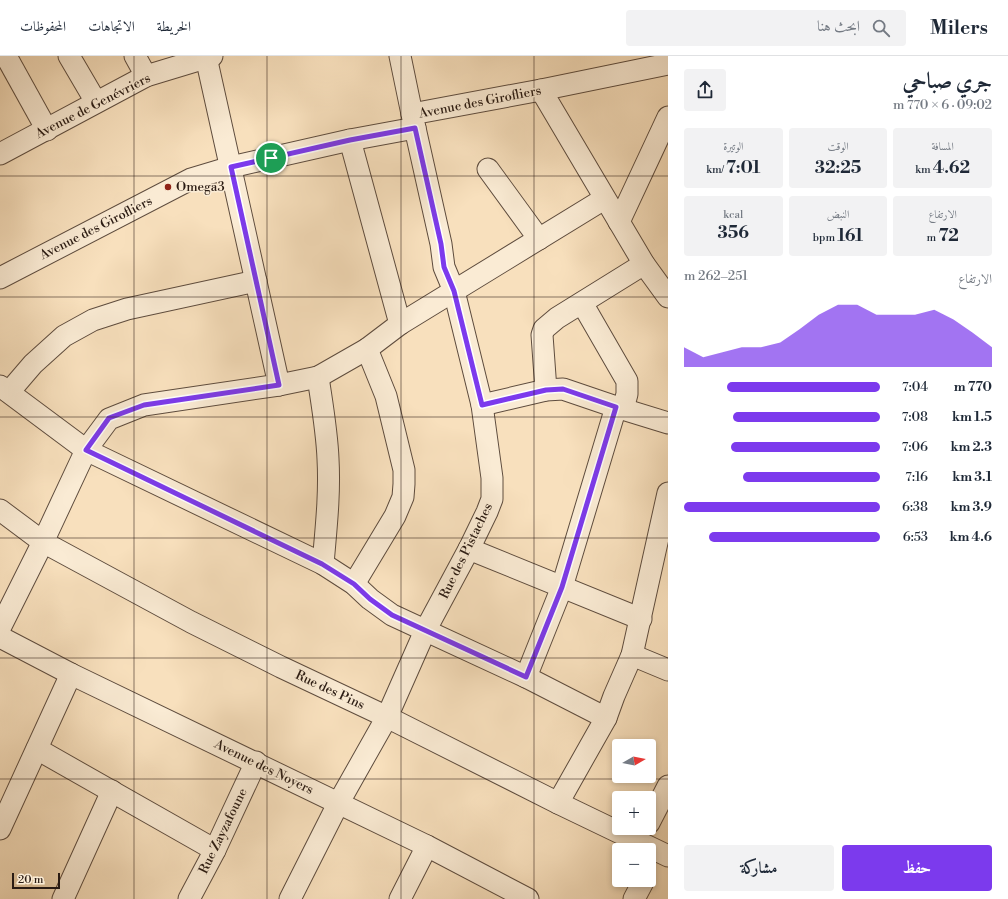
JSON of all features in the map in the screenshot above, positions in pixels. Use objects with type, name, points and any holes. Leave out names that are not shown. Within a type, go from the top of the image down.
[{"type":"street","points":[[6,56],[47,130]]},
{"type":"street","points":[[69,56],[96,102]]},
{"type":"street","points":[[135,56],[146,76]]},
{"type":"street","name":"Rue des Pistaches","points":[[290,899],[339,802],[387,717],[425,631],[469,549],[492,499],[492,478],[482,405],[454,291],[444,267],[438,229],[400,56]]},
{"type":"street","points":[[209,57],[231,167],[279,385]]},
{"type":"street","name":"Avenue de Genévriers","points":[[0,154],[146,76],[209,57]]},
{"type":"street","name":"Avenue des Girofliers","points":[[0,278],[191,179],[231,167],[350,140],[414,121],[541,90],[668,64]]},
{"type":"street","points":[[541,90],[604,199],[644,264],[668,297]]},
{"type":"street","points":[[619,222],[666,124]]},
{"type":"street","points":[[350,140],[400,324]]},
{"type":"street","points":[[488,169],[539,239]]},
{"type":"street","points":[[0,628],[43,542],[86,450],[109,418],[144,405],[279,385],[318,377],[367,349],[400,324],[604,199]]},
{"type":"street","points":[[546,390],[542,335],[544,330],[550,324],[644,264]]},
{"type":"street","points":[[256,281],[128,309],[92,320],[64,336],[5,389],[86,450],[322,564],[354,584],[370,599],[392,615],[526,677],[606,718]]},
{"type":"street","points":[[526,677],[562,587],[619,408],[627,394],[626,381],[582,303]]},
{"type":"street","points":[[354,584],[395,516],[403,497],[404,484],[404,470],[386,396],[367,349]]},
{"type":"street","points":[[318,377],[328,459],[328,508],[322,564]]},
{"type":"street","points":[[482,405],[546,390],[563,389],[668,423]]},
{"type":"street","points":[[558,803],[606,718],[632,655],[667,498]]},
{"type":"street","name":"Rue des Pins","points":[[0,510],[43,542],[191,622],[281,667],[387,717],[558,803],[612,824]]},
{"type":"street","points":[[469,549],[641,619]]},
{"type":"street","name":"Avenue des Noyers","points":[[0,637],[71,674],[339,802],[528,899]]},
{"type":"street","points":[[632,655],[668,670]]},
{"type":"street","points":[[0,829],[71,674]]},
{"type":"street","points":[[37,748],[215,850]]},
{"type":"street","name":"Rue Zayzafoune","points":[[189,899],[215,850],[256,762]]},
{"type":"street","points":[[656,809],[668,786]]},
{"type":"street","points":[[63,899],[112,791]]},
{"type":"street","name":"Rue des Pins","points":[[642,835],[658,859]]},
{"type":"street","points":[[400,899],[427,846]]},
{"type":"street","points":[[634,899],[640,887]]},
{"type":"place","name":"Omega3","points":[[168,187]]},
{"type":"route","points":[[415,128],[441,244],[444,267],[454,291],[482,405],[546,390],[563,389],[616,407],[562,587],[526,677],[392,615],[370,599],[354,584],[322,564],[86,450],[109,418],[126,411],[144,405],[279,385],[231,167],[271,158],[350,140],[415,128]]}]
